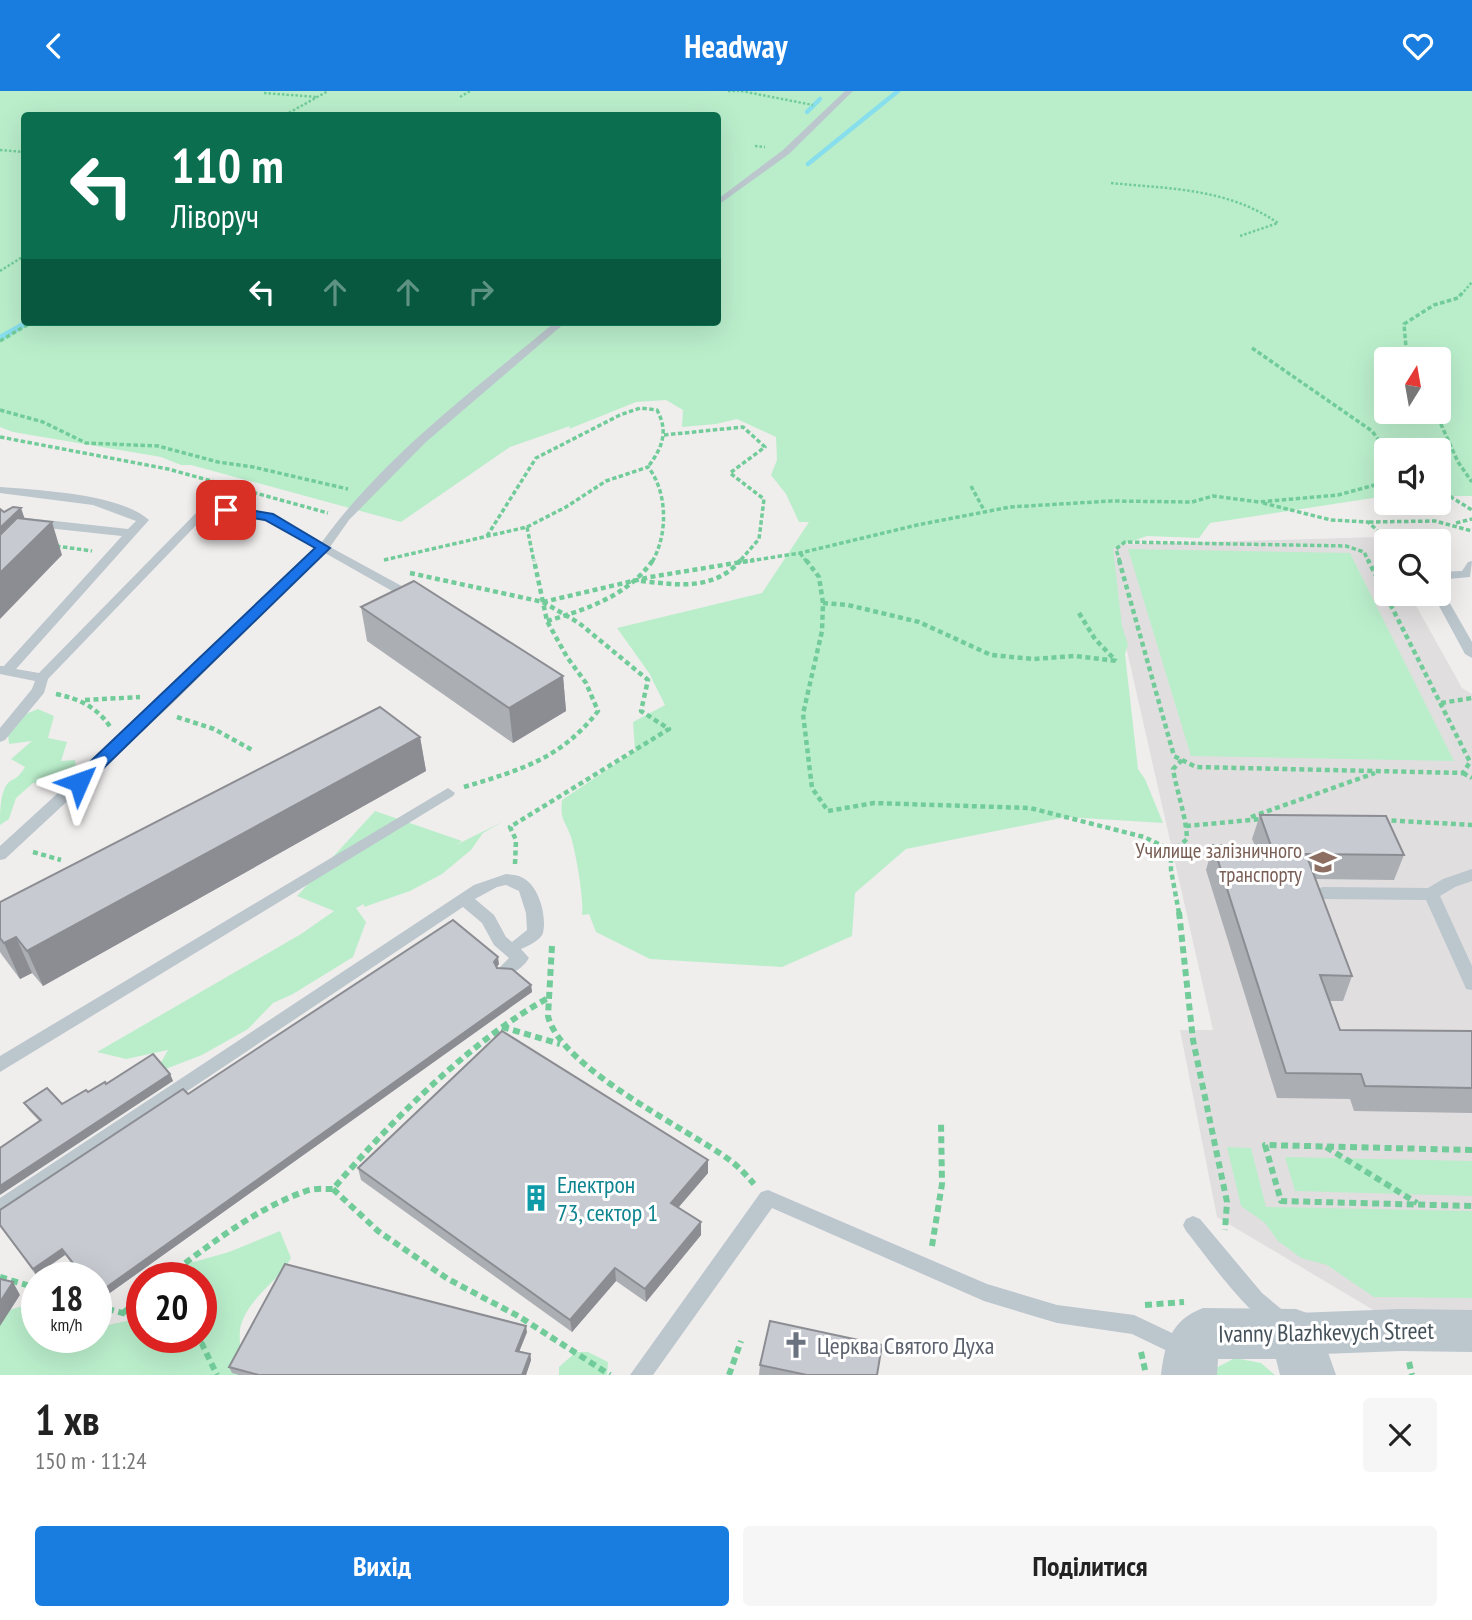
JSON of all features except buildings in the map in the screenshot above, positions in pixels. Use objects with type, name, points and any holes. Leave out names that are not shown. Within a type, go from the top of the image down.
[{"type":"street","name":"Ivanny Blazhkevych Street","points":[[1190,1364],[1203,1333],[1302,1355],[1401,1330],[1472,1331]]},
{"type":"lane","points":[[721,201],[786,152],[849,91]]},
{"type":"lane","points":[[0,855],[190,679],[324,548],[345,518],[422,440],[556,326]]},
{"type":"lane","points":[[0,490],[71,498],[133,513],[143,520],[3,670],[41,684]]},
{"type":"lane","points":[[0,737],[41,684],[117,598],[204,514],[226,510],[268,517],[405,593]]},
{"type":"lane","points":[[0,519],[25,528],[131,533]]},
{"type":"lane","points":[[1451,575],[1466,574],[1472,565]]},
{"type":"lane","points":[[1445,606],[1472,655]]},
{"type":"lane","points":[[0,1065],[447,793]]},
{"type":"lane","points":[[1323,893],[1431,894],[1449,883],[1472,876]]},
{"type":"lane","points":[[0,1208],[496,879],[511,879],[524,887],[532,902],[535,933],[519,944]]},
{"type":"lane","points":[[1431,894],[1472,984]]},
{"type":"lane","points":[[464,899],[488,919],[500,941],[522,958],[506,969]]},
{"type":"lane","points":[[640,1375],[768,1198],[984,1292],[1057,1314],[1134,1325],[1190,1364]]},
{"type":"lane","points":[[1193,1225],[1302,1355]]},
{"type":"path","points":[[290,112],[328,91]]},
{"type":"path","points":[[460,97],[470,91]]},
{"type":"path","points":[[728,91],[808,105]]},
{"type":"path","points":[[264,93],[317,97]]},
{"type":"path","points":[[0,150],[21,152]]},
{"type":"path","points":[[1111,183],[1213,191],[1261,209],[1278,223],[1240,236]]},
{"type":"path","points":[[0,271],[21,258]]},
{"type":"path","points":[[1406,347],[1404,324],[1434,305],[1458,298],[1472,282]]},
{"type":"path","points":[[0,341],[25,326]]},
{"type":"path","points":[[1252,348],[1372,431],[1377,438]]},
{"type":"path","points":[[356,566],[527,527],[566,507],[606,481],[648,467],[662,450],[663,419],[657,410],[640,408],[536,459],[487,536]]},
{"type":"path","points":[[0,410],[43,422],[86,443],[158,446],[218,462],[266,469],[370,494]]},
{"type":"path","points":[[1441,424],[1458,462],[1472,482]]},
{"type":"path","points":[[636,581],[687,586],[728,575],[759,539],[764,499],[730,473],[765,447],[743,427],[664,435]]},
{"type":"path","points":[[0,437],[168,469],[345,518]]},
{"type":"path","points":[[547,621],[620,592],[636,581],[655,558],[665,503],[661,481],[648,467]]},
{"type":"path","points":[[1259,502],[1338,495],[1374,485]]},
{"type":"path","points":[[971,486],[985,512]]},
{"type":"path","points":[[542,602],[636,581],[800,553],[891,530],[1010,507],[1111,501],[1192,502],[1213,496],[1259,502],[1331,520],[1456,523],[1472,519]]},
{"type":"path","points":[[1451,497],[1472,510]]},
{"type":"path","points":[[1368,522],[1376,529]]},
{"type":"path","points":[[1456,523],[1472,531]]},
{"type":"path","points":[[447,793],[554,755],[583,733],[598,711],[586,683],[567,657],[547,621],[527,527]]},
{"type":"path","points":[[25,528],[40,530],[40,545],[99,551],[90,561]]},
{"type":"path","points":[[1463,773],[1470,762],[1364,552],[1346,546],[1125,543],[1116,549],[1174,756],[1196,767],[1463,773],[1472,778]]},
{"type":"path","points":[[800,553],[819,577],[823,603],[822,631],[803,714],[812,788],[828,811],[874,803],[1030,808],[1144,837],[1173,851]]},
{"type":"path","points":[[373,562],[391,568]]},
{"type":"path","points":[[404,571],[542,602],[579,623],[648,680],[641,711],[669,729],[510,827],[516,841],[515,867],[511,879]]},
{"type":"path","points":[[823,603],[848,605],[919,622],[991,655],[1034,659],[1075,656],[1117,661],[1099,647],[1088,633],[1079,613]]},
{"type":"path","points":[[85,700],[135,699],[190,679]]},
{"type":"path","points":[[41,684],[85,700],[103,714],[119,744]]},
{"type":"path","points":[[1441,703],[1472,698]]},
{"type":"path","points":[[156,711],[214,729],[254,751]]},
{"type":"path","points":[[1182,760],[1173,769],[1178,801],[1186,818],[1187,839],[1171,853],[1171,870],[1176,887],[1193,1041],[1227,1202],[1222,1261]]},
{"type":"path","points":[[1247,818],[1379,771]]},
{"type":"path","points":[[1186,826],[1247,818],[1272,819]]},
{"type":"path","points":[[1374,820],[1472,825]]},
{"type":"path","points":[[12,845],[61,860]]},
{"type":"path","points":[[535,933],[551,942],[555,960],[549,1023],[561,1044],[588,1066],[734,1163],[768,1198]]},
{"type":"path","points":[[333,1189],[370,1145],[462,1059],[529,1007],[550,997]]},
{"type":"path","points":[[502,1027],[561,1044]]},
{"type":"path","points":[[915,1262],[933,1245],[938,1225],[945,1151],[942,1122]]},
{"type":"path","points":[[1472,1150],[1265,1145],[1281,1201],[1472,1206]]},
{"type":"path","points":[[1325,1146],[1420,1205]]},
{"type":"path","points":[[187,1262],[221,1236],[308,1190],[333,1189],[378,1231],[449,1279],[520,1317],[610,1375]]},
{"type":"path","points":[[0,1277],[21,1283]]},
{"type":"path","points":[[112,1311],[126,1315]]},
{"type":"path","points":[[122,1314],[126,1311]]},
{"type":"path","points":[[729,1375],[741,1341]]},
{"type":"path","points":[[206,1353],[217,1375]]},
{"type":"shaded area","name":"Училище залізничного транспорту","points":[[1374,537],[1374,606],[1416,606],[1462,688],[1472,694],[1472,1313],[1375,1311],[1217,1217],[1180,1030],[1213,1030],[1103,545]]},
{"type":"green space","points":[[0,91],[1472,91],[1472,496],[1451,496],[1451,438],[1374,438],[1374,498],[1210,523],[1199,538],[1147,536],[1113,548],[1122,626],[1128,645],[1125,654],[1138,769],[1145,779],[1163,823],[1066,817],[906,849],[855,893],[852,936],[782,967],[650,959],[596,932],[589,914],[582,915],[577,865],[571,837],[562,817],[562,800],[635,751],[633,722],[665,705],[649,673],[617,628],[762,593],[809,522],[799,522],[786,494],[771,475],[777,460],[776,437],[737,419],[682,427],[683,410],[666,400],[636,402],[569,429],[570,426],[510,447],[401,522],[191,465],[181,465],[161,457],[13,432],[0,427]]},
{"type":"green space","points":[[1128,549],[1350,553],[1374,606],[1376,606],[1454,761],[1191,756]]},
{"type":"green space","points":[[38,709],[54,716],[48,738],[67,742],[61,761],[75,760],[76,771],[58,785],[33,783],[16,798],[9,819],[0,825],[1,802],[6,786],[25,767],[11,759],[32,741],[9,744],[8,734],[21,716]]},
{"type":"green space","points":[[375,811],[462,841],[456,845],[502,822],[483,833],[471,850],[442,874],[410,891],[356,908],[366,922],[353,957],[293,994],[273,1003],[248,1029],[202,1055],[163,1070],[160,1064],[168,1050],[126,1059],[97,1052],[301,934],[334,911],[297,896]]},
{"type":"green space","points":[[1227,1147],[1251,1148],[1266,1207],[1472,1211],[1472,1298],[1374,1297],[1327,1265],[1301,1258],[1278,1241],[1265,1223],[1241,1206]]},
{"type":"green space","points":[[1285,1157],[1472,1161],[1472,1196],[1295,1191]]},
{"type":"green space","points":[[280,1231],[291,1258],[250,1306],[241,1325],[240,1347],[261,1375],[0,1375],[0,1313],[21,1306],[21,1353],[112,1353],[112,1324],[126,1321],[126,1353],[217,1353],[217,1262],[194,1262],[229,1252]]},
{"type":"green space","points":[[576,1352],[588,1352],[608,1362],[607,1375],[559,1375],[559,1367]]},
{"type":"green space","points":[[1235,1358],[1261,1363],[1275,1375],[1210,1375],[1212,1370]]},
{"type":"waterway","points":[[808,164],[898,91]]},
{"type":"waterway","points":[[807,112],[820,99]]},
{"type":"waterway","points":[[0,338],[21,326]]},
{"type":"place","name":"Училище залізничного транспорту","points":[[1323,862]]},
{"type":"place","name":"Електрон 73, сектор 1","points":[[536,1198]]},
{"type":"place","name":"Церква Святого Духа","points":[[796,1345]]},
{"type":"route","points":[[79,782],[168,700],[324,548],[268,517],[226,510]]}]
